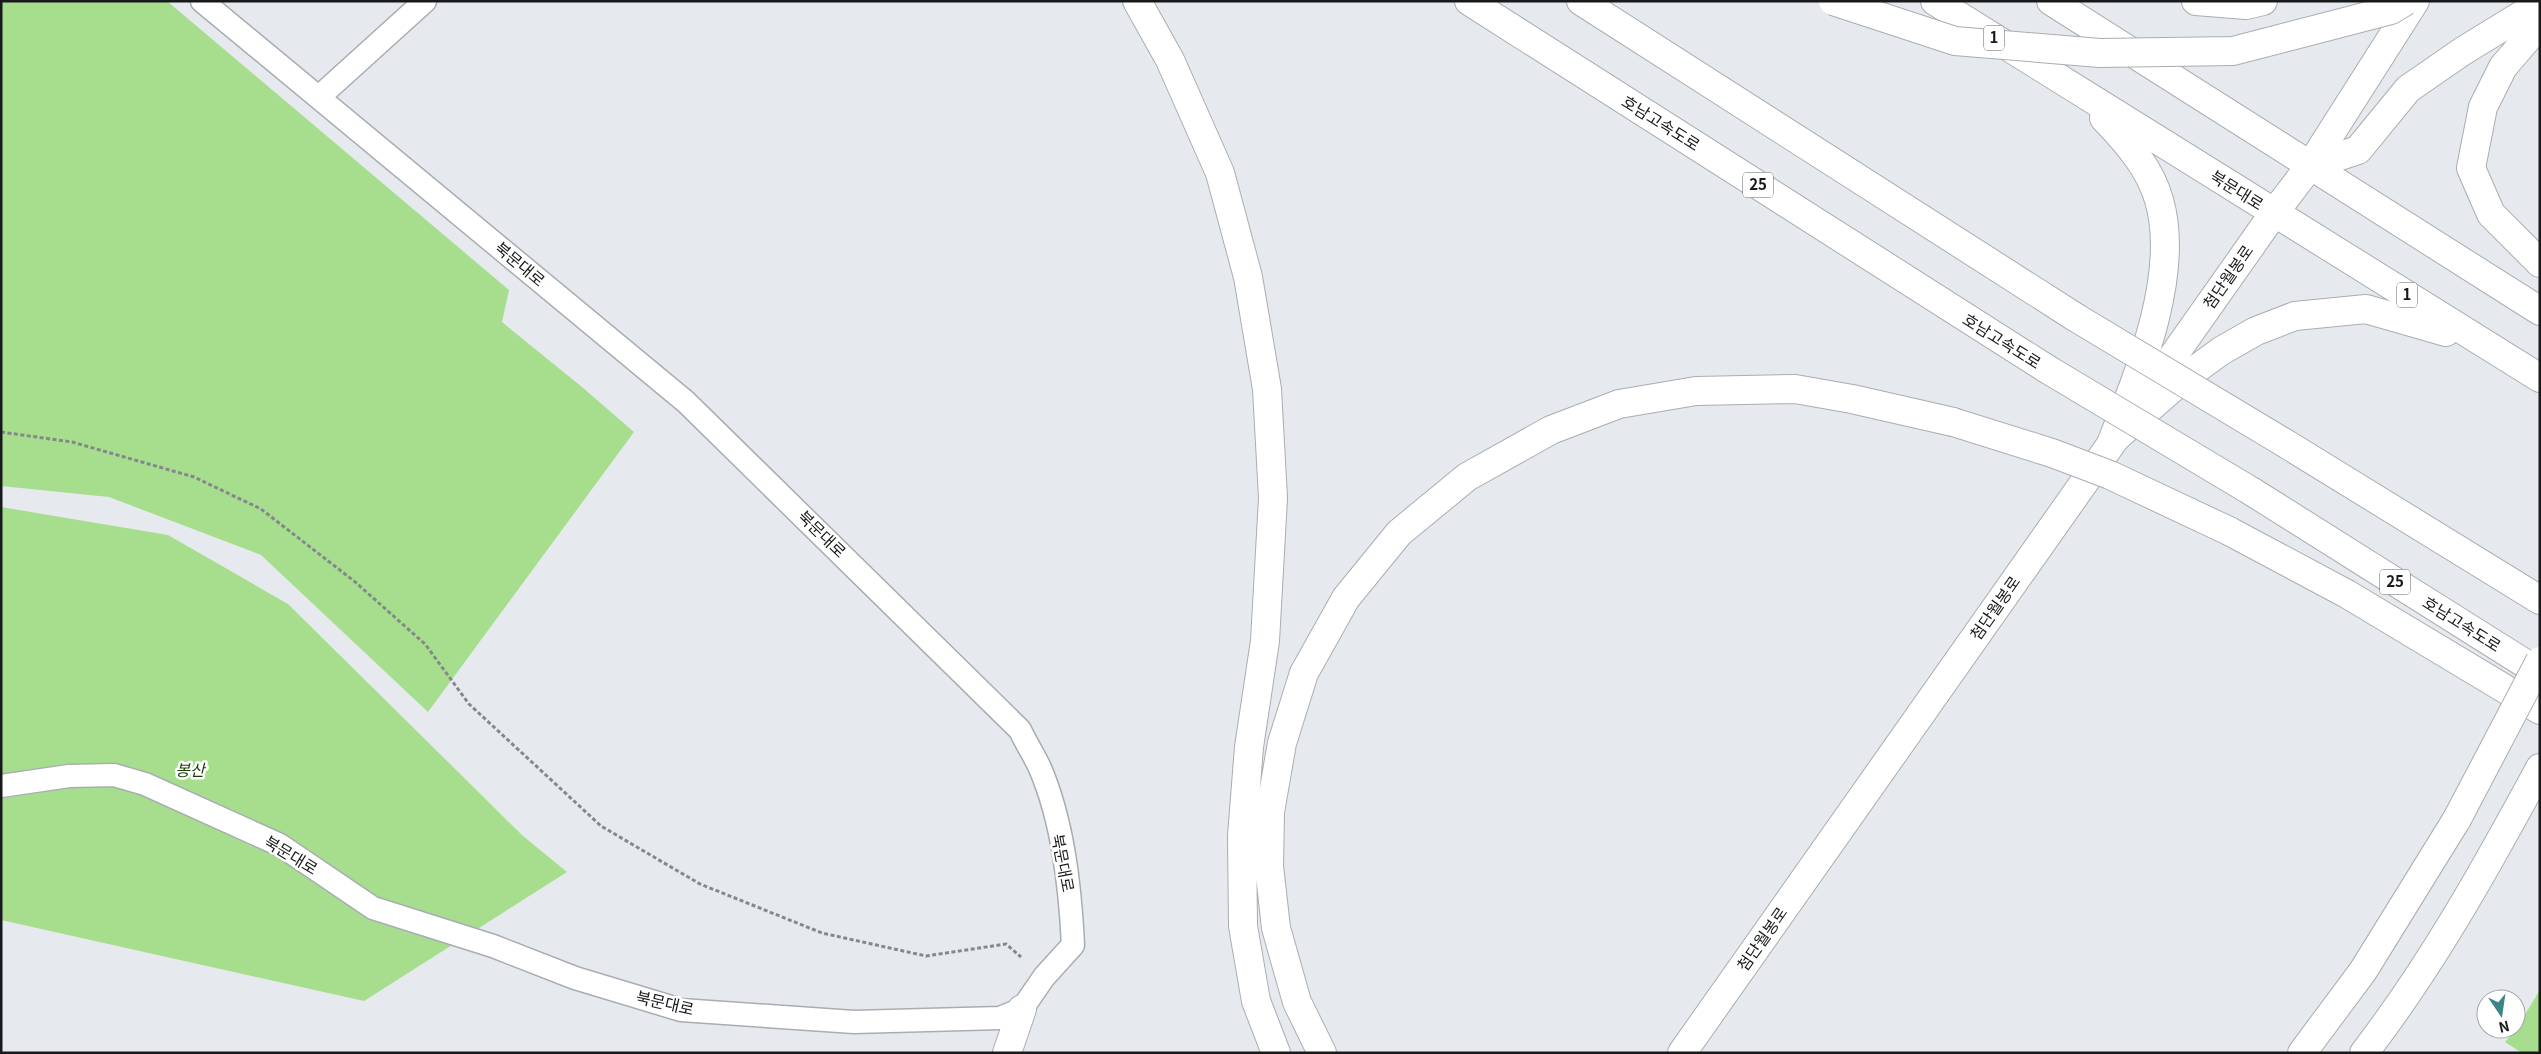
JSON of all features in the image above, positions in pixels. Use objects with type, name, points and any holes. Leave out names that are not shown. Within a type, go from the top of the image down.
[{"type":"main road","points":[[1137,1],[1170,60],[1220,173],[1248,277],[1267,389],[1273,498],[1265,640],[1250,747],[1242,836],[1243,926],[1256,1001],[1276,1053]]},
{"type":"main road","name":"호남고속도로","points":[[1469,1],[2047,369],[2251,491],[2540,673]]},
{"type":"main road","points":[[1580,1],[2075,317],[2540,600]]},
{"type":"main road","points":[[1833,1],[1955,41],[2100,53],[2233,51],[2391,10],[2406,1]]},
{"type":"main road","name":"북문대로","points":[[1935,1],[2540,378]]},
{"type":"main road","points":[[2051,1],[2540,311]]},
{"type":"main road","points":[[2196,1],[2246,5],[2263,1]]},
{"type":"main road","name":"첨단월봉로","points":[[1682,1053],[2112,441],[2274,213],[2310,166],[2415,1]]},
{"type":"main road","points":[[2310,166],[2358,150],[2408,89],[2463,51],[2526,13],[2540,8]]},
{"type":"main road","points":[[2540,24],[2503,67],[2483,107],[2471,168],[2491,214],[2540,263]]},
{"type":"main road","points":[[2054,75],[2104,118],[2128,143],[2152,181],[2159,199],[2164,226],[2165,259],[2155,317],[2146,352],[2112,441]]},
{"type":"main road","points":[[2112,441],[2184,378],[2221,351],[2256,330],[2295,316],[2366,309],[2432,327],[2499,352]]},
{"type":"main road","points":[[1322,1053],[1296,1002],[1276,928],[1269,866],[1270,812],[1282,743],[1304,673],[1346,598],[1399,532],[1467,477],[1551,430],[1619,404],[1696,391],[1795,389],[1852,399],[1953,422],[2052,453],[2102,472],[2229,531],[2347,594],[2540,710]]},
{"type":"main road","points":[[2302,1053],[2363,971],[2457,819],[2540,661]]},
{"type":"main road","points":[[2364,1053],[2422,970],[2491,859],[2540,768]]},
{"type":"main road","points":[[1007,1053],[1022,1009]]},
{"type":"lane","name":"북문대로","points":[[1,786],[68,776],[114,776],[145,784],[280,846],[373,908],[493,946],[575,978],[681,1010],[854,1022],[1000,1018],[1022,1009],[1044,977],[1073,945],[1070,901],[1052,807],[1040,768],[1020,730],[686,402],[202,1]]},
{"type":"lane","points":[[319,97],[425,1]]},
{"type":"path","points":[[1,432],[72,442],[194,477],[261,509],[354,581],[425,644],[469,704],[601,826],[700,884],[822,933],[926,956],[1006,944],[1044,977]]},
{"type":"green space","points":[[1,1],[167,1],[509,290],[502,322],[634,432],[428,712],[261,555],[109,497],[1,486]]},
{"type":"green space","name":"봉산","points":[[1,507],[168,535],[288,604],[523,836],[567,872],[364,1001],[1,920]]},
{"type":"green space","points":[[2540,990],[2540,1053],[2522,1053],[2505,1042],[2508,1039],[2526,1039],[2526,1013]]}]
